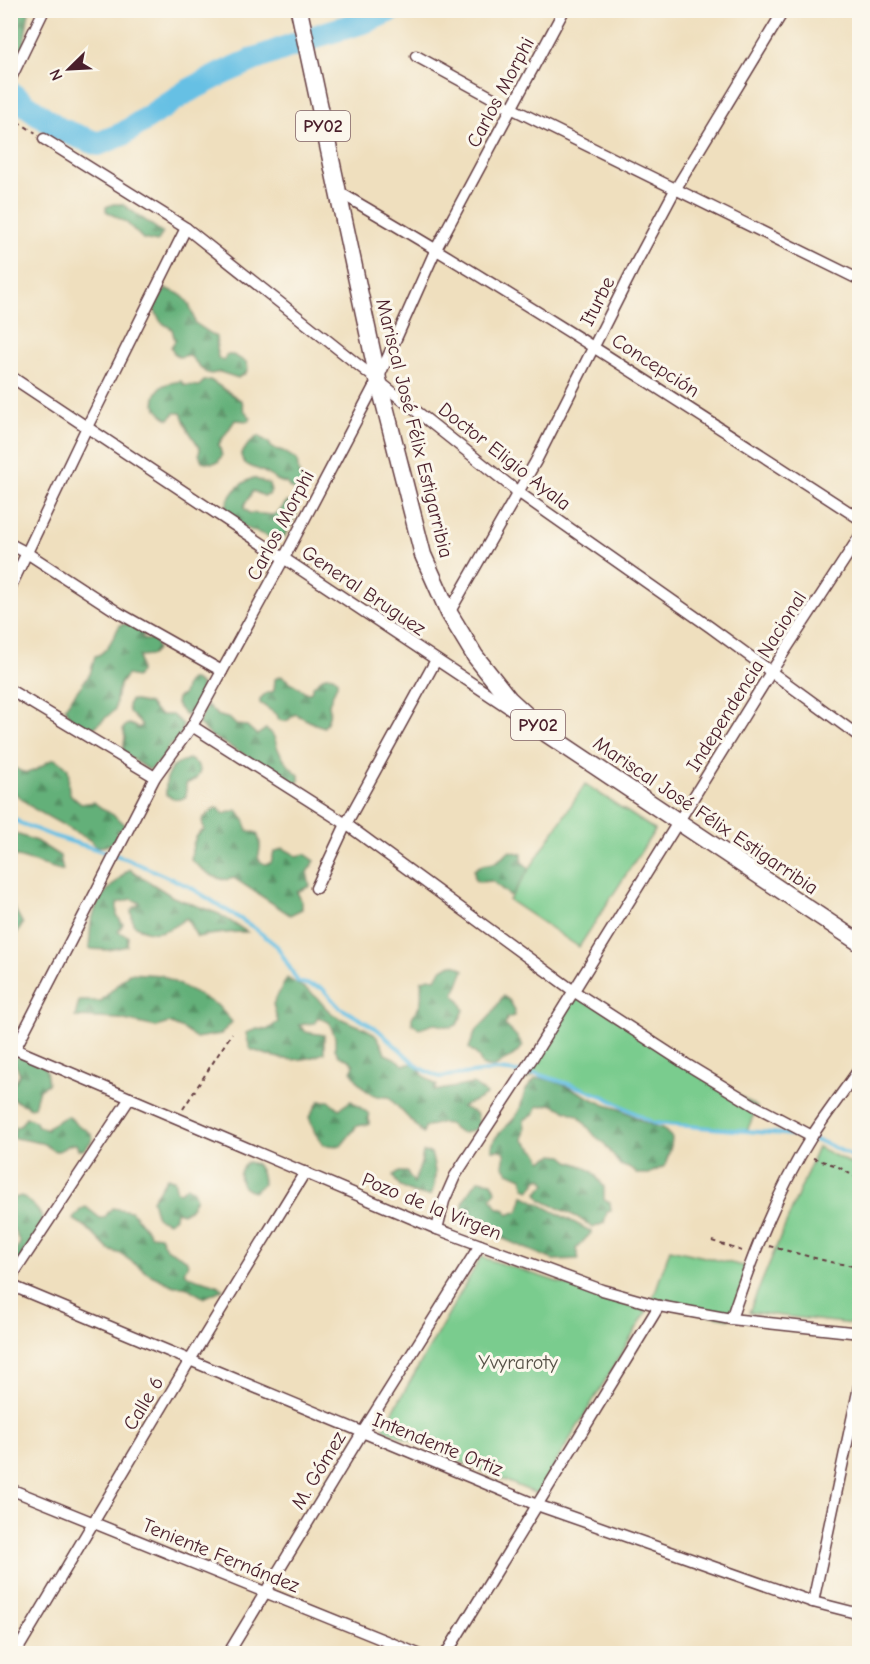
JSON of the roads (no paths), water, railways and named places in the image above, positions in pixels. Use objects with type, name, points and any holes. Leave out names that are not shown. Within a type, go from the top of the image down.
[{"type":"main road","name":"Mariscal José Félix Estigarribia","points":[[300,16],[378,380],[423,555],[449,612],[475,656],[509,699],[547,734],[860,944]]},
{"type":"street","points":[[12,78],[45,10]]},
{"type":"street","name":"Carlos Morphi","points":[[13,1048],[155,777],[192,726],[284,558],[378,380],[436,249],[564,10]]},
{"type":"street","name":"Iturbe","points":[[449,612],[537,461],[675,190],[784,10]]},
{"type":"street","points":[[416,56],[512,108],[860,280]]},
{"type":"street","name":"Doctor Eligio Ayala","points":[[44,139],[186,228],[518,492],[860,737]]},
{"type":"street","name":"Concepción","points":[[337,191],[594,346],[860,519]]},
{"type":"street","points":[[10,588],[186,228]]},
{"type":"street","name":"General Bruguez","points":[[10,376],[547,734]]},
{"type":"street","name":"Independencia Nacional","points":[[437,1229],[448,1188],[574,992],[771,672],[860,536]]},
{"type":"street","points":[[10,544],[119,613],[222,671]]},
{"type":"street","points":[[316,888],[346,824],[436,660]]},
{"type":"street","points":[[10,690],[155,777]]},
{"type":"street","points":[[192,726],[346,824],[574,992],[757,1107],[808,1144]]},
{"type":"street","name":"Pozo de la Virgen","points":[[13,1048],[437,1229],[602,1290],[660,1306],[730,1319],[860,1334]]},
{"type":"street","points":[[730,1319],[753,1254],[808,1144],[860,1068]]},
{"type":"street","points":[[10,1279],[130,1098]]},
{"type":"street","name":"Calle 6","points":[[15,1653],[305,1172]]},
{"type":"street","name":"M. Gómez","points":[[228,1653],[480,1245]]},
{"type":"street","name":"Intendente Ortiz","points":[[10,1285],[537,1505],[813,1602],[860,1614]]},
{"type":"street","points":[[446,1653],[660,1306]]},
{"type":"street","points":[[813,1602],[860,1382]]},
{"type":"street","name":"Teniente Fernández","points":[[10,1489],[418,1653]]},
{"type":"waterway","points":[[10,93],[59,129],[98,144],[123,134],[186,92],[223,73],[255,59],[366,21],[391,10]]},
{"type":"waterway","points":[[10,816],[20,823],[53,836],[125,858],[190,887],[253,927],[277,946],[298,982],[322,988],[339,1007],[377,1029],[420,1068],[439,1077],[497,1070],[537,1074],[605,1097],[653,1123],[794,1135],[825,1143],[860,1160]]},
{"type":"park label","name":"Yvyraroty","points":[[518,1362]]}]
